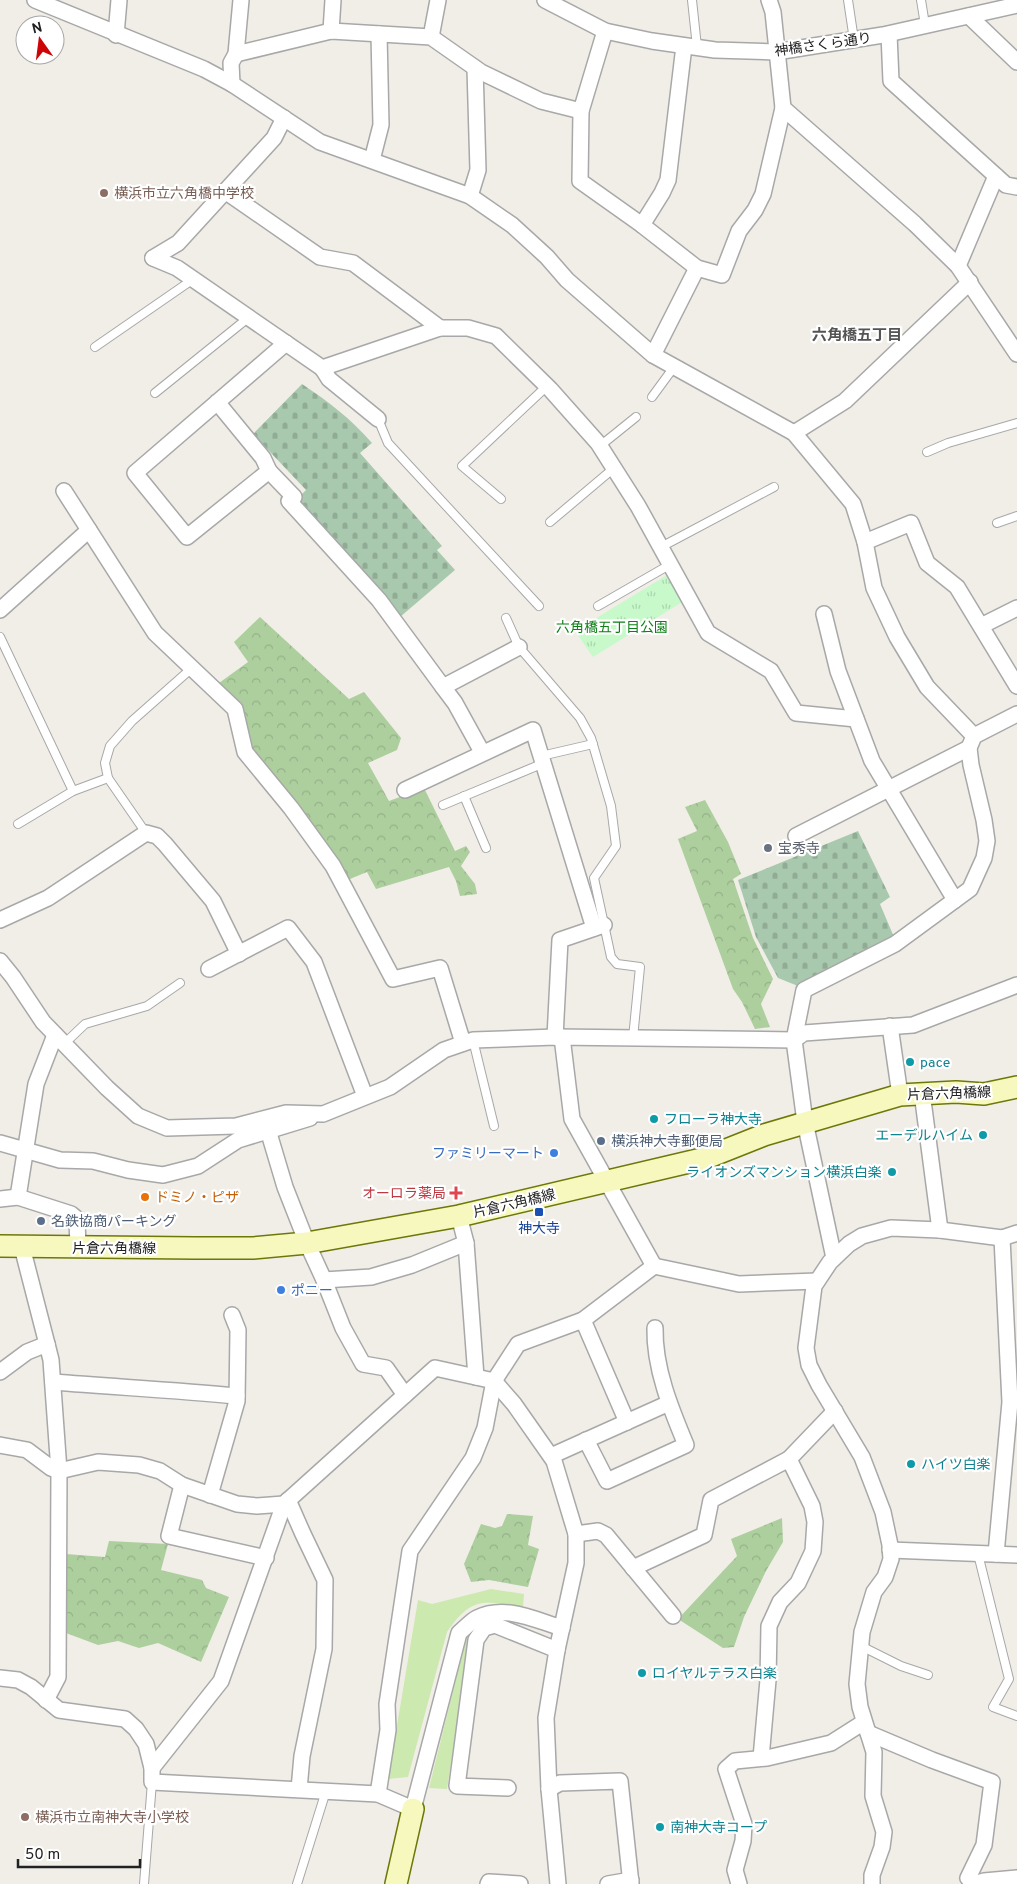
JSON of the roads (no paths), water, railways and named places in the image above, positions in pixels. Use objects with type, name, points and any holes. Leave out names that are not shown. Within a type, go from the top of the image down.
[{"type":"street","points":[[34,0],[204,70],[232,84],[320,142],[470,196],[512,225],[546,257],[566,280],[653,355],[794,432],[852,504],[865,542],[874,588],[898,637],[927,687],[972,742],[971,765],[987,841],[984,858],[970,889],[895,944],[804,990],[794,1040],[805,1122],[834,1258]]},
{"type":"street","points":[[116,35],[119,0]]},
{"type":"street","points":[[232,84],[231,63],[236,54],[241,0]]},
{"type":"street","points":[[331,31],[333,0]]},
{"type":"street","points":[[431,37],[438,0]]},
{"type":"street","name":"神橋さくら通り","points":[[545,0],[606,31],[690,47],[715,50],[776,52],[889,34],[1013,4]]},
{"type":"street","points":[[606,31],[581,111],[580,181],[642,225],[697,268],[722,275],[739,231],[755,210],[763,194],[782,108],[773,12],[769,0]]},
{"type":"street","points":[[969,16],[1017,62]]},
{"type":"street","points":[[236,54],[331,31],[431,37],[475,68],[541,102],[581,111]]},
{"type":"street","points":[[372,160],[380,125],[378,34]]},
{"type":"street","points":[[889,34],[891,81],[1006,183]]},
{"type":"street","points":[[642,225],[668,180],[690,47]]},
{"type":"street","points":[[470,196],[478,170],[475,68]]},
{"type":"street","points":[[782,108],[915,224],[958,266],[1017,354]]},
{"type":"street","points":[[284,118],[274,138],[178,243],[154,258],[177,268],[322,368],[329,379],[378,419]]},
{"type":"street","points":[[958,266],[1006,183],[1017,173]]},
{"type":"street","points":[[225,191],[320,257],[353,263],[440,328]]},
{"type":"street","points":[[653,355],[697,268]]},
{"type":"street","points":[[794,432],[845,401],[970,282]]},
{"type":"street","points":[[322,368],[440,328],[468,328],[496,336],[547,386],[600,446],[638,506],[708,633],[771,671],[796,713],[856,719]]},
{"type":"street","points":[[269,471],[187,537],[134,473],[286,343]]},
{"type":"street","points":[[217,402],[263,458],[269,471],[294,497],[289,501],[379,600],[455,703],[482,752]]},
{"type":"street","points":[[64,491],[155,632],[234,709],[245,752],[291,808],[333,866],[393,979],[440,968],[468,1042]]},
{"type":"street","points":[[865,542],[911,523],[927,563],[957,587],[1017,686]]},
{"type":"street","points":[[0,610],[89,530]]},
{"type":"street","points":[[981,626],[1017,608]]},
{"type":"street","points":[[824,614],[838,671],[872,761],[955,900]]},
{"type":"street","points":[[444,687],[519,647]]},
{"type":"street","points":[[796,836],[889,790],[972,742],[1001,721],[1017,714]]},
{"type":"street","points":[[405,790],[482,752],[533,730],[599,927],[560,940],[559,1037],[572,1118],[654,1266],[739,1284],[817,1282]]},
{"type":"street","points":[[0,920],[48,898],[146,833],[156,836],[165,844],[213,901],[238,954]]},
{"type":"street","points":[[209,969],[288,928],[314,962],[365,1096]]},
{"type":"street","points":[[0,961],[43,1022],[107,1088],[138,1116],[167,1128],[236,1126],[286,1113],[323,1114]]},
{"type":"street","points":[[0,1143],[60,1160],[94,1161],[128,1170],[163,1174],[198,1166],[238,1140],[323,1114],[390,1087],[444,1050],[468,1042],[559,1037],[794,1040],[804,1033],[913,1024],[1017,985]]},
{"type":"street","points":[[890,1026],[900,1095]]},
{"type":"street","points":[[18,1197],[36,1084],[60,1039]]},
{"type":"street","name":"片倉六角橋線","points":[[0,1246],[253,1248],[307,1243],[459,1216],[706,1158],[805,1122],[900,1095],[956,1092],[984,1094],[1017,1087]]},
{"type":"street","points":[[922,1094],[940,1230]]},
{"type":"street","points":[[268,1130],[285,1187],[343,1328],[364,1364],[386,1368],[405,1395]]},
{"type":"street","points":[[0,1198],[18,1197],[71,1214],[77,1220],[78,1248]]},
{"type":"street","points":[[459,1216],[466,1243],[476,1377]]},
{"type":"street","points":[[871,1883],[882,1847],[884,1832],[873,1796],[874,1752],[860,1708],[857,1684],[862,1632],[874,1592],[885,1577],[891,1559],[883,1512],[862,1458],[818,1385],[809,1365],[806,1348],[814,1286],[834,1258],[849,1244],[862,1236],[891,1228],[940,1230],[1002,1238],[1017,1233]]},
{"type":"street","points":[[996,1554],[1010,1402],[1002,1238]]},
{"type":"street","points":[[324,1280],[372,1277],[412,1265],[466,1243]]},
{"type":"street","points":[[22,1247],[47,1344],[53,1382],[59,1471],[58,1677],[46,1700]]},
{"type":"street","points":[[378,1794],[388,1730],[387,1704],[410,1551],[474,1458],[485,1428],[494,1381],[518,1344],[583,1320],[654,1266]]},
{"type":"street","points":[[210,1495],[237,1396],[238,1330],[232,1314]]},
{"type":"street","points":[[583,1320],[627,1422]]},
{"type":"street","points":[[586,1440],[607,1481],[686,1445],[669,1403],[654,1345],[655,1328]]},
{"type":"street","points":[[0,1372],[26,1352],[47,1344]]},
{"type":"street","points":[[152,1775],[221,1681],[286,1502],[435,1368],[494,1381],[514,1404],[551,1456],[576,1534],[576,1563],[546,1718],[549,1788],[558,1884]]},
{"type":"street","points":[[53,1382],[133,1388],[165,1388],[237,1396]]},
{"type":"street","points":[[551,1456],[669,1403]]},
{"type":"street","points":[[633,1568],[704,1535],[711,1500],[789,1459],[835,1411]]},
{"type":"street","points":[[0,1445],[27,1450],[50,1468],[59,1471],[98,1462],[139,1465],[160,1471],[182,1485],[237,1504],[257,1506],[286,1502]]},
{"type":"street","points":[[761,1758],[768,1680],[769,1626],[780,1602],[798,1582],[813,1551],[815,1522],[812,1506],[789,1459]]},
{"type":"street","points":[[182,1485],[168,1536],[266,1558]]},
{"type":"street","points":[[286,1502],[325,1580],[324,1650],[302,1756],[299,1789]]},
{"type":"street","points":[[576,1534],[598,1531],[606,1535],[673,1616]]},
{"type":"street","points":[[890,1550],[1017,1555]]},
{"type":"street","points":[[396,1884],[413,1809],[459,1633],[476,1618],[493,1612],[511,1612],[562,1628]]},
{"type":"street","points":[[508,1788],[457,1786],[476,1640],[484,1628],[495,1625],[558,1650]]},
{"type":"street","points":[[0,1678],[18,1680],[31,1687],[59,1710],[125,1720],[136,1729],[146,1744],[152,1775]]},
{"type":"street","points":[[739,1884],[735,1870],[743,1842],[744,1824],[726,1769],[735,1761],[761,1758],[831,1743],[866,1727]]},
{"type":"street","points":[[866,1727],[932,1760],[992,1782],[984,1845],[968,1878],[974,1884],[984,1880],[1017,1878]]},
{"type":"street","points":[[152,1775],[299,1789],[378,1794],[413,1809]]},
{"type":"street","points":[[549,1788],[560,1783],[620,1781],[631,1882],[608,1884]]},
{"type":"street","points":[[488,1884],[488,1882],[520,1884]]},
{"type":"lane","points":[[690,47],[692,0]]},
{"type":"lane","points":[[848,0],[854,40]]},
{"type":"lane","points":[[921,0],[925,25]]},
{"type":"lane","points":[[95,347],[192,280]]},
{"type":"lane","points":[[155,393],[248,318]]},
{"type":"lane","points":[[652,397],[674,367]]},
{"type":"lane","points":[[501,499],[462,466],[547,386]]},
{"type":"lane","points":[[600,446],[636,417]]},
{"type":"lane","points":[[378,419],[388,443],[539,606]]},
{"type":"lane","points":[[927,452],[948,443],[1017,422]]},
{"type":"lane","points":[[550,522],[614,468]]},
{"type":"lane","points":[[661,547],[774,487]]},
{"type":"lane","points":[[997,523],[1017,516]]},
{"type":"lane","points":[[598,606],[671,564]]},
{"type":"lane","points":[[506,618],[519,647],[580,718],[593,744],[611,806],[616,846],[594,878],[599,927],[611,957],[617,964],[640,967],[633,1038]]},
{"type":"lane","points":[[0,637],[73,791]]},
{"type":"lane","points":[[146,833],[108,778],[105,763],[110,746],[132,722],[192,668]]},
{"type":"lane","points":[[443,805],[543,759],[593,744]]},
{"type":"lane","points":[[18,824],[73,791],[108,778]]},
{"type":"lane","points":[[464,796],[486,848]]},
{"type":"lane","points":[[60,1039],[85,1024],[147,1006],[180,982]]},
{"type":"lane","points":[[468,1042],[494,1126]]},
{"type":"lane","points":[[978,1554],[1009,1679],[992,1707],[1017,1716]]},
{"type":"lane","points":[[860,1646],[901,1666],[928,1675]]},
{"type":"lane","points":[[144,1884],[152,1775]]},
{"type":"lane","points":[[297,1884],[326,1791]]},
{"type":"place","name":"横浜市立六角橋中学校","points":[[104,193]]},
{"type":"place","name":"宝秀寺","points":[[768,848]]},
{"type":"place","name":"pace","points":[[910,1062]]},
{"type":"place","name":"フローラ神大寺","points":[[654,1119]]},
{"type":"place","name":"エーデルハイム","points":[[983,1135]]},
{"type":"place","name":"横浜神大寺郵便局","points":[[601,1141]]},
{"type":"place","name":"ファミリーマート","points":[[554,1153]]},
{"type":"place","name":"ライオンズマンション横浜白楽","points":[[892,1172]]},
{"type":"place","name":"オーロラ薬局","points":[[456,1193]]},
{"type":"place","name":"ドミノ・ピザ","points":[[145,1197]]},
{"type":"place","name":"神大寺","points":[[539,1212]]},
{"type":"place","name":"名鉄協商パーキング","points":[[41,1221]]},
{"type":"place","name":"ポニー","points":[[281,1290]]},
{"type":"place","name":"ハイツ白楽","points":[[911,1464]]},
{"type":"place","name":"ロイヤルテラス白楽","points":[[642,1673]]},
{"type":"place","name":"横浜市立南神大寺小学校","points":[[25,1817]]},
{"type":"place","name":"南神大寺コープ","points":[[660,1827]]},
{"type":"district","name":"六角橋五丁目","points":[[857,335]]},
{"type":"park label","name":"六角橋五丁目公園","points":[[612,627]]}]
